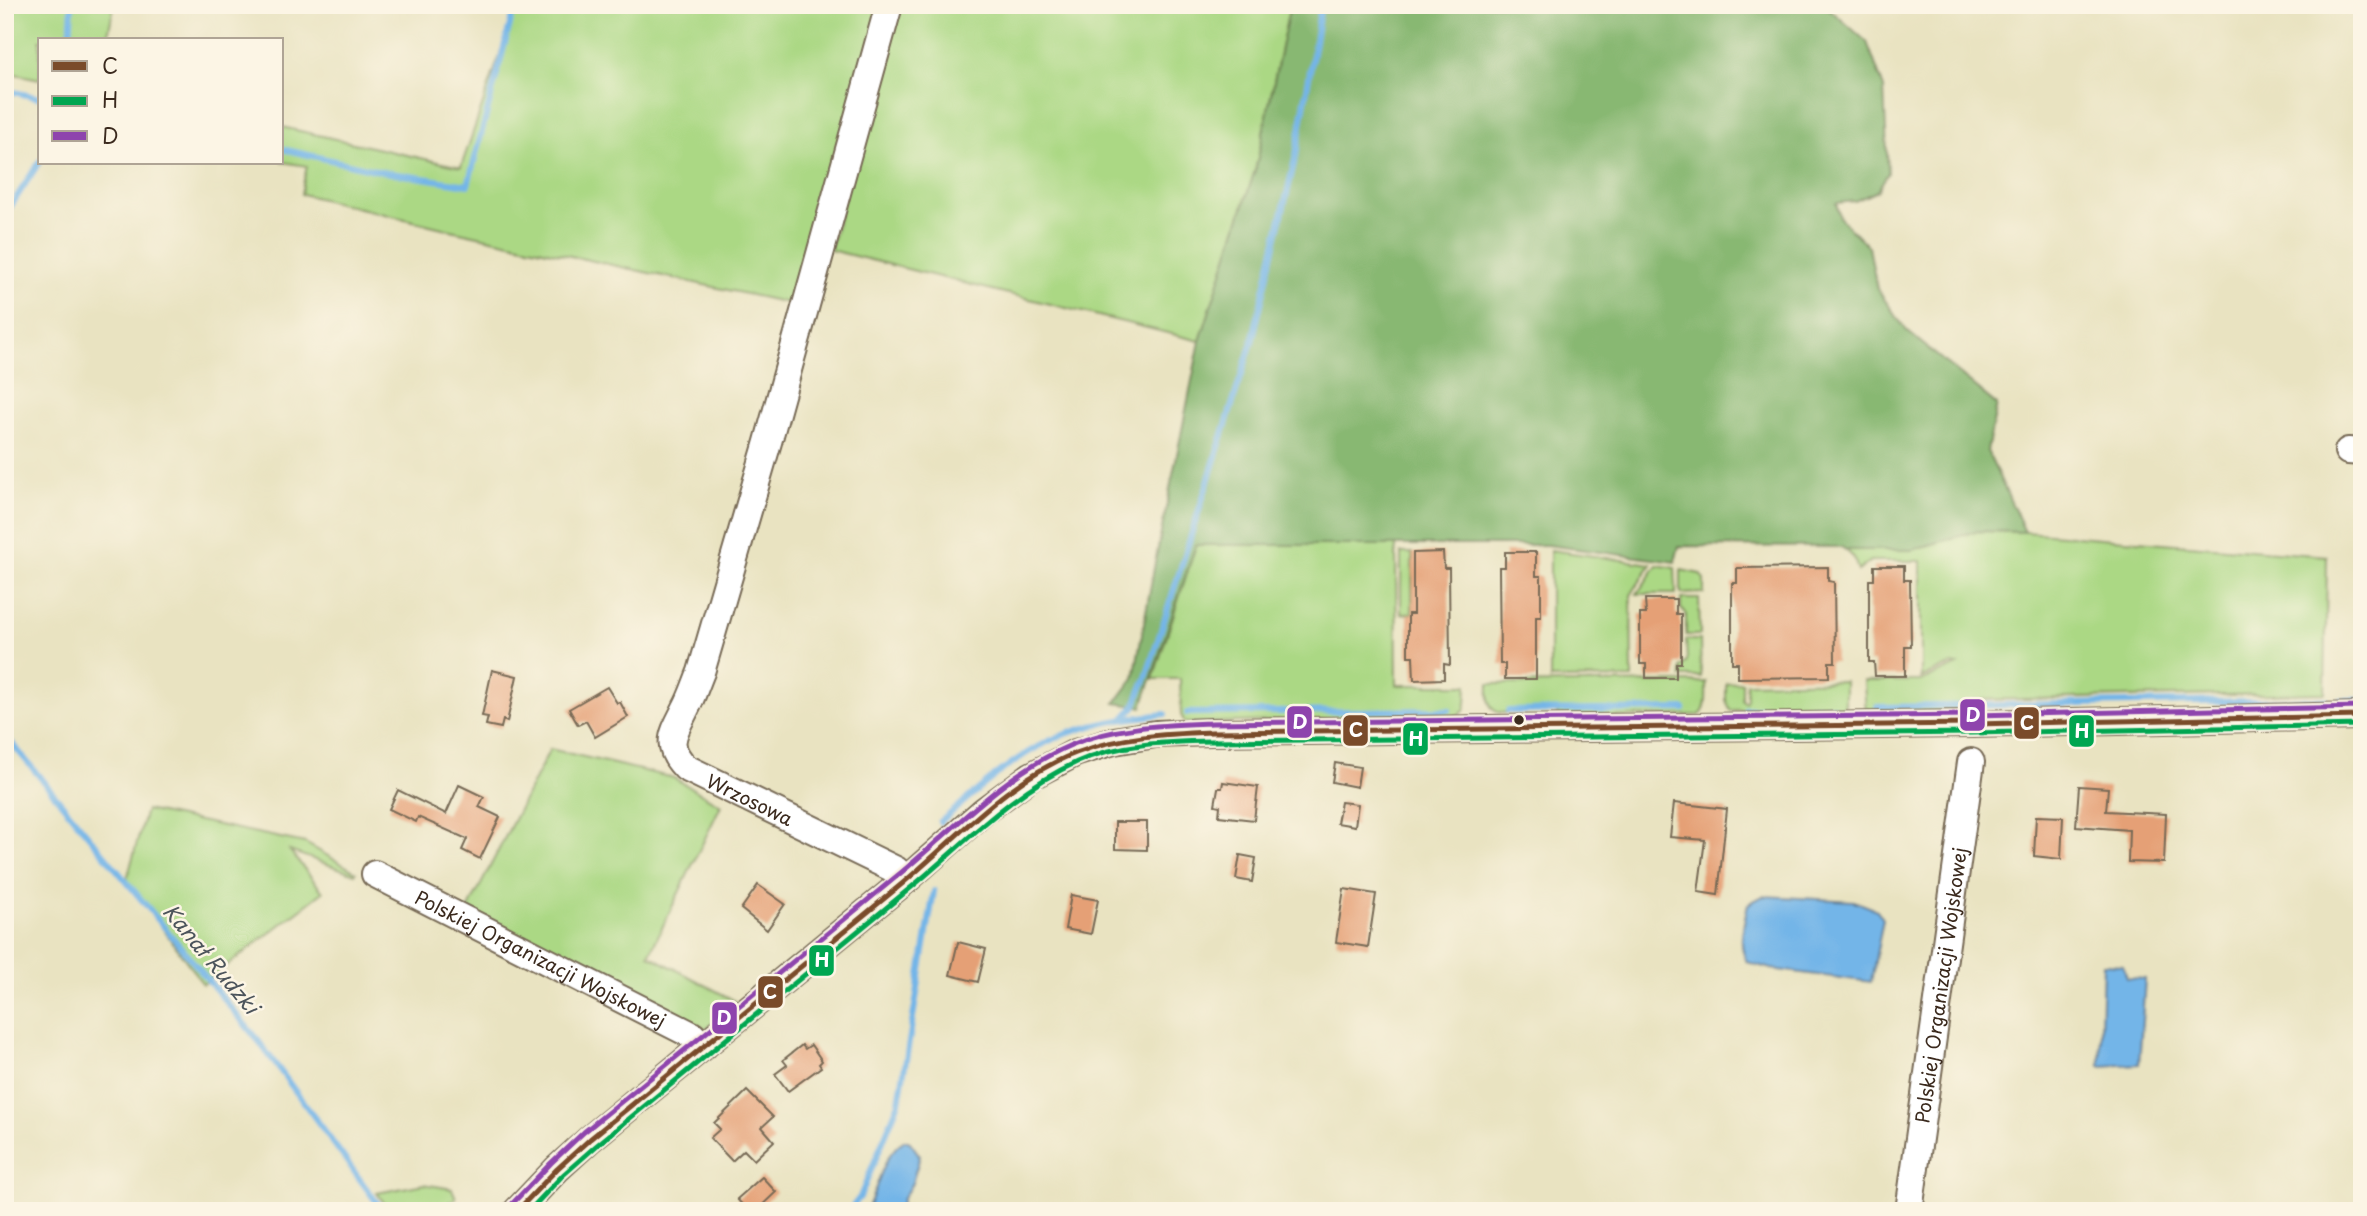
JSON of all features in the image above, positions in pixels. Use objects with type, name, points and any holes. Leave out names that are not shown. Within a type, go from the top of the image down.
[{"type":"street","name":"Wrzosowa","points":[[889,5],[701,672],[674,729],[671,743],[679,761],[686,768],[896,870],[906,880]]},
{"type":"street","points":[[517,1211],[590,1139],[906,880],[1006,794],[1075,753],[1114,741],[1156,734],[1212,732],[1973,724],[2362,716]]},
{"type":"street","name":"Polskiej Organizacji Wojskowej","points":[[1909,1211],[1971,762]]},
{"type":"street","name":"Polskiej Organizacji Wojskowej","points":[[375,874],[692,1035],[703,1047]]},
{"type":"green space","points":[[5,5],[114,5],[107,38],[38,38],[38,79],[5,72]]},
{"type":"green space","points":[[517,5],[881,5],[797,305],[455,231],[301,194],[307,166],[284,162],[284,127],[461,167]]},
{"type":"green space","points":[[897,5],[1290,5],[1256,167],[1200,341],[830,250]]},
{"type":"green space","points":[[1290,5],[1825,5],[1867,42],[1884,88],[1888,173],[1877,191],[1855,201],[1836,203],[1840,218],[1869,247],[1877,289],[1907,331],[1997,405],[1987,451],[2025,532],[1976,531],[1912,550],[1679,546],[1675,562],[1547,545],[1196,545],[1142,707],[1115,703],[1134,678],[1200,341],[1256,167]]},
{"type":"green space","points":[[1976,531],[2025,532],[2327,556],[2325,693],[1973,700],[1973,713],[1866,714],[1864,681],[1921,681],[1958,665],[1952,664],[1921,678],[1921,561],[1871,561],[1858,571],[1854,558],[1846,550],[1912,550]]},
{"type":"green space","points":[[1196,545],[1396,545],[1397,685],[1467,685],[1464,711],[1452,718],[1185,723],[1181,715],[1180,679],[1153,679]]},
{"type":"green space","points":[[1550,550],[1651,564],[1631,595],[1632,678],[1550,679]]},
{"type":"green space","points":[[1401,553],[1412,553],[1412,613],[1401,614]]},
{"type":"green space","points":[[1657,565],[1675,568],[1676,594],[1637,594]]},
{"type":"green space","points":[[1681,570],[1700,574],[1704,580],[1704,593],[1681,594]]},
{"type":"green space","points":[[1681,599],[1699,599],[1700,635],[1686,635],[1686,613],[1681,609]]},
{"type":"green space","points":[[1686,640],[1700,640],[1701,677],[1681,677],[1681,667],[1687,662]]},
{"type":"green space","points":[[1845,681],[1845,704],[1840,713],[1754,716],[1754,710],[1730,710],[1726,700],[1726,683],[1742,682],[1742,700],[1745,702],[1746,683]]},
{"type":"green space","points":[[1706,682],[1705,704],[1700,715],[1558,718],[1557,711],[1500,713],[1492,709],[1489,698],[1489,684]]},
{"type":"green space","points":[[550,749],[674,778],[721,805],[649,955],[737,1002],[706,1029],[468,910]]},
{"type":"green space","points":[[146,810],[305,843],[356,872],[355,874],[290,851],[323,892],[203,984],[127,879]]},
{"type":"green space","points":[[424,1184],[452,1189],[456,1198],[437,1211],[390,1211],[377,1193]]},
{"type":"water","points":[[1763,896],[1854,901],[1877,910],[1883,919],[1871,982],[1771,969],[1747,962],[1742,941],[1748,904]]},
{"type":"water","points":[[2103,964],[2123,965],[2127,978],[2145,979],[2139,1064],[2100,1066]]},
{"type":"water","points":[[905,1140],[910,1142],[920,1156],[912,1183],[902,1200],[901,1211],[866,1211],[886,1163],[897,1146]]},
{"type":"building","points":[[1443,552],[1444,568],[1449,568],[1450,665],[1444,664],[1444,679],[1414,680],[1413,656],[1408,656],[1408,614],[1413,614],[1413,553]]},
{"type":"building","points":[[1505,552],[1536,552],[1536,576],[1541,576],[1541,617],[1536,617],[1536,679],[1505,679],[1505,664],[1500,664],[1499,567],[1505,567]]},
{"type":"building","points":[[1874,566],[1904,566],[1904,580],[1910,580],[1911,646],[1905,646],[1905,676],[1875,676],[1874,662],[1869,662],[1869,580],[1874,580]]},
{"type":"building","points":[[1828,567],[1828,581],[1834,582],[1835,662],[1829,662],[1829,677],[1738,678],[1738,663],[1732,663],[1732,583],[1737,583],[1737,568]]},
{"type":"building","points":[[1645,599],[1676,599],[1676,614],[1681,614],[1681,663],[1676,663],[1676,678],[1646,678],[1646,664],[1640,664],[1640,614],[1646,614]]},
{"type":"building","points":[[492,670],[517,676],[507,722],[503,720],[501,728],[486,725],[488,717],[482,716]]},
{"type":"building","points":[[607,687],[628,717],[595,737],[586,721],[578,725],[569,709]]},
{"type":"building","points":[[1335,763],[1360,767],[1357,787],[1332,782]]},
{"type":"building","points":[[1223,782],[1258,787],[1254,820],[1219,816],[1220,806],[1215,805],[1218,788],[1222,788]]},
{"type":"building","points":[[459,785],[484,797],[479,807],[500,817],[480,859],[462,850],[467,839],[418,817],[416,822],[389,809],[398,790],[446,814]]},
{"type":"building","points":[[2079,786],[2108,788],[2106,811],[2166,814],[2164,863],[2128,862],[2129,830],[2076,826]]},
{"type":"building","points":[[1341,802],[1358,804],[1355,826],[1337,823]]},
{"type":"building","points":[[1674,803],[1727,809],[1718,895],[1698,892],[1705,840],[1670,837]]},
{"type":"building","points":[[2036,816],[2063,817],[2061,859],[2034,856]]},
{"type":"building","points":[[1115,822],[1147,822],[1147,850],[1115,849]]},
{"type":"building","points":[[1240,855],[1256,858],[1252,882],[1236,879]]},
{"type":"building","points":[[758,885],[785,904],[767,930],[741,909]]},
{"type":"building","points":[[1344,889],[1376,894],[1368,947],[1336,942]]},
{"type":"building","points":[[1071,895],[1098,900],[1091,934],[1065,929]]},
{"type":"building","points":[[958,942],[986,949],[978,982],[950,975]]},
{"type":"building","points":[[802,1045],[805,1049],[811,1045],[822,1061],[819,1064],[821,1067],[788,1091],[775,1074],[787,1065],[783,1060]]},
{"type":"building","points":[[747,1091],[773,1117],[762,1127],[774,1141],[754,1160],[744,1150],[732,1161],[710,1138],[720,1129],[714,1123]]},
{"type":"building","points":[[762,1177],[776,1192],[756,1211],[748,1211],[737,1199]]},
{"type":"waterway","points":[[70,38],[72,5]]},
{"type":"waterway","points":[[284,149],[384,172],[468,185],[515,5]]},
{"type":"waterway","points":[[1124,718],[1134,707],[1146,678],[1252,342],[1296,155],[1321,5]]},
{"type":"waterway","points":[[5,90],[38,98]]},
{"type":"waterway","points":[[5,215],[38,164]]},
{"type":"waterway","points":[[1877,707],[2325,700]]},
{"type":"waterway","points":[[2340,700],[2362,700]]},
{"type":"waterway","points":[[1746,709],[1832,707]]},
{"type":"waterway","points":[[1508,711],[1684,709]]},
{"type":"waterway","points":[[1187,713],[1449,710]]},
{"type":"waterway","points":[[940,822],[1006,768],[1049,741],[1106,723],[1165,714]]},
{"type":"waterway","name":"Kanał Rudzki","points":[[5,735],[257,1039],[383,1211]]},
{"type":"waterway","points":[[849,1211],[860,1197],[899,1102],[934,891]]},
{"type":"transit line","name":"D","points":[[511,1205],[584,1132],[897,876],[979,804],[1046,757],[1071,745],[1105,734],[1140,728],[1212,723],[1973,715],[2362,707]]},
{"type":"transit line","name":"C","points":[[517,1211],[590,1139],[903,883],[1006,793],[1051,764],[1093,747],[1143,737],[1212,732],[1973,724],[2362,716]]},
{"type":"transit line","name":"H","points":[[529,1211],[563,1175],[596,1146],[908,890],[988,820],[1053,774],[1109,751],[1161,743],[1212,741],[1973,733],[2362,725]]}]
